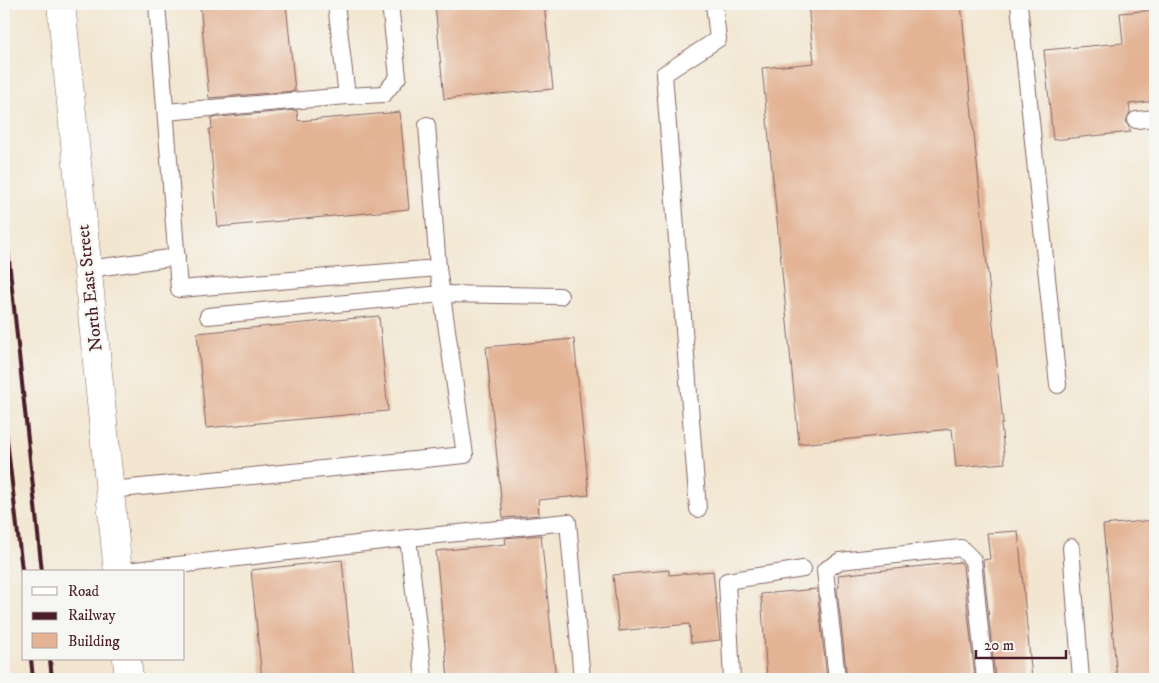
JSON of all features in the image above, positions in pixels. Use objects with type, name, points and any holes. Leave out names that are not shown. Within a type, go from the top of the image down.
[{"type":"main road","name":"North East Street","points":[[61,4],[118,570]]},
{"type":"main road","points":[[127,660],[129,679]]},
{"type":"lane","points":[[157,4],[179,289],[438,268]]},
{"type":"lane","points":[[336,4],[346,96]]},
{"type":"lane","points":[[166,112],[384,94],[398,77],[390,4]]},
{"type":"lane","points":[[698,509],[664,74],[718,39],[714,4]]},
{"type":"lane","points":[[1019,4],[1058,385]]},
{"type":"lane","points":[[1136,120],[1155,118]]},
{"type":"lane","points":[[110,490],[465,455],[438,268],[426,125]]},
{"type":"lane","points":[[88,268],[177,257]]},
{"type":"lane","points":[[208,316],[442,294],[560,296]]},
{"type":"lane","points":[[135,570],[408,538],[568,522],[582,679]]},
{"type":"lane","points":[[408,538],[424,679]]},
{"type":"lane","points":[[1071,547],[1081,679]]},
{"type":"lane","points":[[837,679],[825,570],[840,561],[961,548],[973,560],[985,679]]},
{"type":"lane","points":[[732,679],[728,581],[803,569]]},
{"type":"building","points":[[200,4],[286,4],[295,91],[209,98]]},
{"type":"building","points":[[435,4],[544,4],[553,89],[444,99]]},
{"type":"building","points":[[808,4],[961,4],[1003,424],[1001,424],[1005,463],[956,467],[952,429],[799,444],[762,68],[814,63]]},
{"type":"building","points":[[1155,10],[1155,101],[1129,104],[1130,112],[1126,121],[1131,132],[1053,140],[1044,50],[1123,43],[1120,13]]},
{"type":"building","points":[[297,110],[298,121],[400,112],[409,209],[218,227],[209,129],[212,129],[211,118]]},
{"type":"building","points":[[379,316],[388,411],[206,428],[197,333]]},
{"type":"building","points":[[574,339],[589,495],[538,500],[539,515],[503,518],[486,347]]},
{"type":"building","points":[[1155,520],[1155,679],[1117,679],[1103,525]]},
{"type":"building","points":[[1018,531],[1032,679],[995,679],[983,560],[990,559],[987,533]]},
{"type":"building","points":[[541,535],[556,679],[448,679],[436,551],[506,544],[505,538]]},
{"type":"building","points":[[342,560],[354,679],[262,679],[251,570]]},
{"type":"building","points":[[961,562],[963,565],[975,679],[847,679],[837,588],[839,587],[838,575]]},
{"type":"building","points":[[669,570],[669,575],[713,571],[720,640],[691,643],[689,624],[619,631],[613,575]]},
{"type":"building","points":[[817,589],[827,679],[767,679],[761,594]]},
{"type":"railway","points":[[4,213],[42,570]]},
{"type":"railway","points":[[4,414],[22,570]]},
{"type":"railway","points":[[31,660],[33,679]]},
{"type":"railway","points":[[50,660],[52,679]]}]
